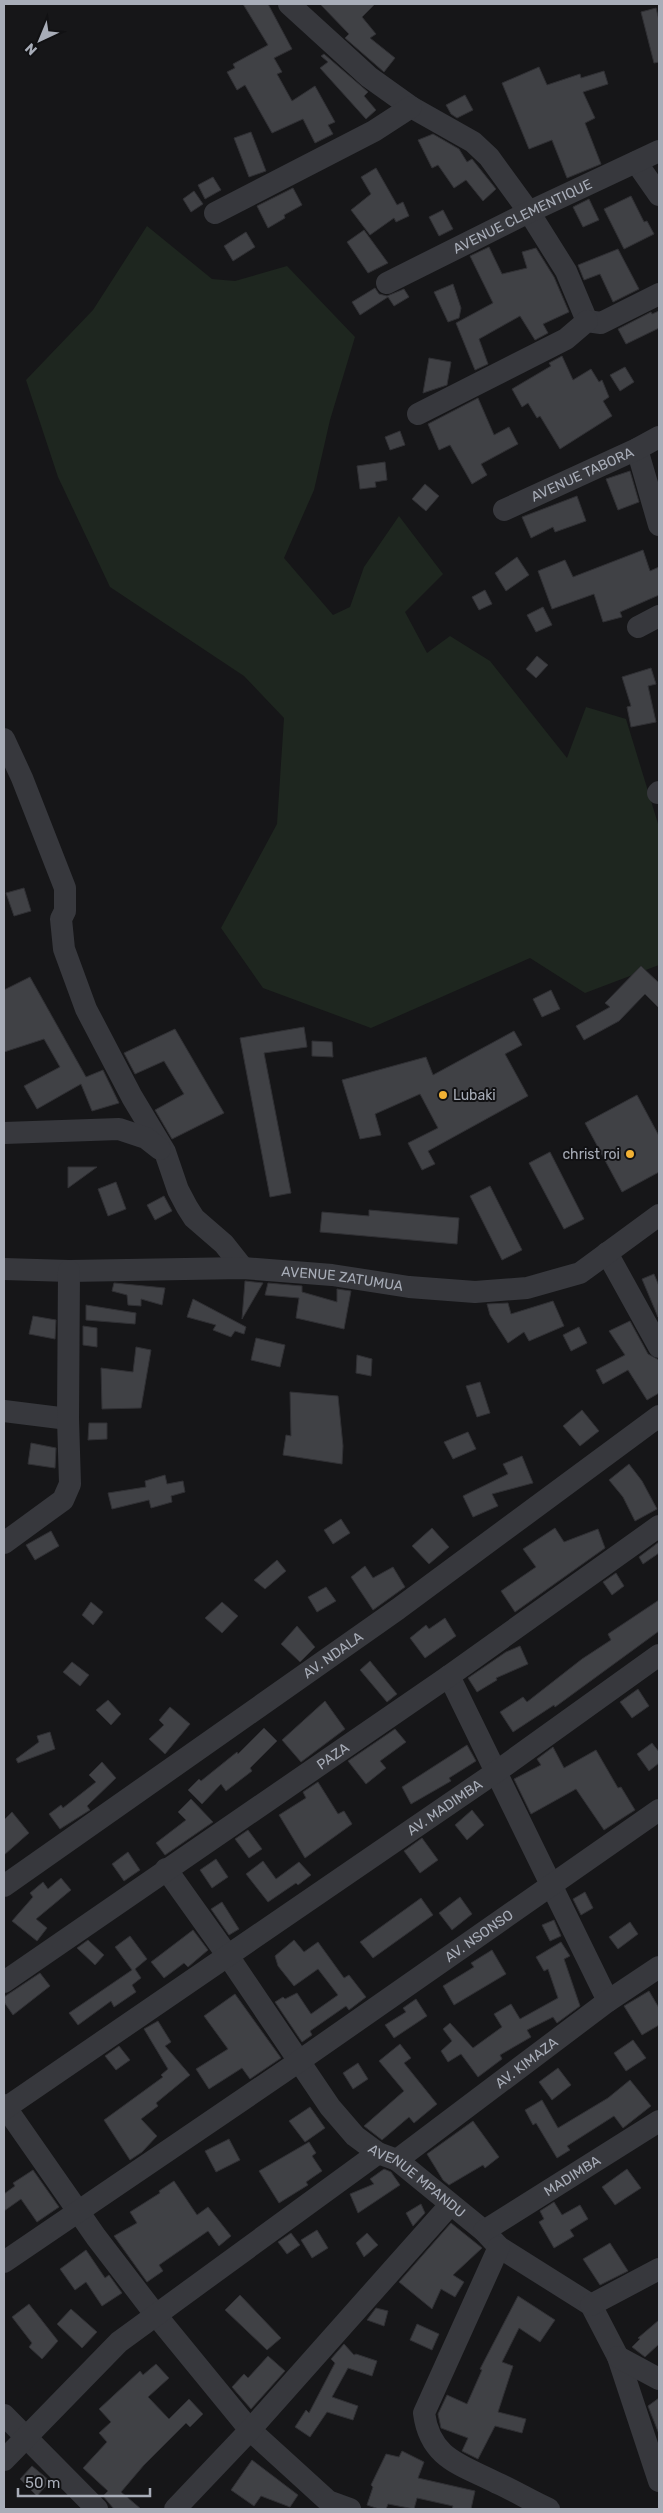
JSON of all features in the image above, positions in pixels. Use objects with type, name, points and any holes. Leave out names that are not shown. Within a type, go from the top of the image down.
[{"type":"street","points":[[289,4],[368,77],[411,107],[450,128],[484,152],[507,179],[566,271],[587,321]]},
{"type":"street","points":[[215,213],[365,136],[411,107]]},
{"type":"street","name":"AVENUE CLEMENTIQUE","points":[[387,283],[529,212],[659,151]]},
{"type":"street","points":[[636,162],[659,195]]},
{"type":"street","points":[[418,414],[566,339],[587,321],[601,323],[659,294]]},
{"type":"street","name":"AVENUE TABORA","points":[[504,510],[659,437]]},
{"type":"street","points":[[637,449],[659,525]]},
{"type":"street","points":[[638,628],[659,616]]},
{"type":"street","points":[[4,739],[22,778],[65,888],[65,911],[61,919],[61,926],[72,976],[100,1040],[165,1152],[178,1190],[194,1218],[224,1244],[242,1268]]},
{"type":"street","points":[[4,1133],[120,1129],[146,1138],[165,1152]]},
{"type":"street","name":"AVENUE ZATUMUA","points":[[4,1269],[69,1271],[242,1268],[332,1275],[409,1287],[476,1292],[527,1288],[580,1273],[659,1215]]},
{"type":"street","points":[[608,1253],[659,1347]]},
{"type":"street","points":[[4,1542],[63,1500],[70,1484],[68,1418],[69,1271]]},
{"type":"street","points":[[4,1411],[68,1418]]},
{"type":"street","name":"AV. NDALA","points":[[4,1886],[398,1609],[659,1416]]},
{"type":"street","name":"PAZA","points":[[4,1982],[448,1676],[659,1526]]},
{"type":"street","name":"AV. MADIMBA","points":[[4,2107],[496,1772],[659,1655]]},
{"type":"street","points":[[448,1676],[608,2002]]},
{"type":"street","name":"AV. NSONSO","points":[[4,2262],[80,2213],[659,1810]]},
{"type":"street","name":"AVENUE MPANDU","points":[[166,1869],[228,1956],[298,2062],[330,2107],[355,2136],[387,2156],[492,2239],[591,2305]]},
{"type":"street","name":"AV. KIMAZA","points":[[4,2460],[119,2342],[155,2314],[659,1967]]},
{"type":"street","points":[[4,2107],[155,2314],[250,2430],[327,2505],[350,2509]]},
{"type":"street","name":"MADIMBA","points":[[492,2239],[659,2121]]},
{"type":"street","points":[[175,2509],[250,2430],[450,2205]]},
{"type":"street","points":[[492,2239],[424,2413],[426,2431],[456,2465],[498,2483],[549,2509]]},
{"type":"street","points":[[659,2269],[591,2305],[618,2357],[659,2481]]},
{"type":"street","points":[[618,2357],[659,2379]]},
{"type":"street","points":[[4,2415],[97,2509]]},
{"type":"shaded area","points":[[147,226],[212,279],[235,281],[287,266],[355,337],[330,420],[314,490],[284,558],[333,615],[350,607],[364,567],[399,516],[443,574],[405,612],[427,653],[450,636],[490,661],[567,758],[586,707],[626,719],[659,827],[659,965],[585,993],[530,958],[371,1028],[263,988],[221,928],[277,824],[284,718],[244,676],[110,587],[58,477],[26,380],[93,310]]},
{"type":"building","points":[[243,4],[268,4],[292,49],[274,58],[282,72],[277,74],[292,101],[315,86],[335,122],[328,125],[333,134],[315,143],[303,119],[272,133],[245,85],[237,90],[227,72],[235,68],[233,64],[268,45]]},
{"type":"building","points":[[320,4],[375,4],[362,17],[376,34],[370,38],[395,58],[384,72],[345,38],[349,34]]},
{"type":"building","points":[[656,8],[659,20],[659,62],[654,63],[641,12]]},
{"type":"building","points":[[324,54],[368,92],[364,96],[376,110],[366,119],[320,68],[328,62],[321,56]]},
{"type":"building","points":[[539,67],[547,85],[580,74],[581,78],[604,71],[608,84],[583,92],[595,118],[585,123],[601,164],[567,178],[552,140],[529,149],[502,83]]},
{"type":"building","points":[[465,95],[473,110],[457,118],[451,114],[446,105]]},
{"type":"building","points":[[251,132],[266,171],[249,177],[234,138]]},
{"type":"building","points":[[433,134],[459,149],[467,162],[472,159],[496,189],[483,201],[466,180],[454,188],[438,165],[432,168],[418,140]]},
{"type":"building","points":[[376,168],[397,205],[403,202],[409,216],[396,222],[394,218],[370,235],[351,210],[371,194],[361,177]]},
{"type":"building","points":[[213,177],[221,190],[205,199],[198,185]]},
{"type":"building","points":[[293,188],[302,205],[284,215],[285,218],[268,228],[257,206]]},
{"type":"building","points":[[194,191],[203,204],[191,212],[183,199]]},
{"type":"building","points":[[631,196],[644,222],[647,221],[654,234],[624,249],[604,209]]},
{"type":"building","points":[[589,199],[599,220],[583,227],[573,207]]},
{"type":"building","points":[[443,210],[453,229],[439,236],[429,217]]},
{"type":"building","points":[[364,230],[388,263],[368,273],[347,242]]},
{"type":"building","points":[[246,232],[255,247],[233,261],[224,246]]},
{"type":"building","points":[[489,247],[502,274],[527,268],[522,252],[536,248],[554,277],[569,312],[543,324],[548,333],[535,340],[520,316],[479,339],[488,364],[475,370],[456,323],[493,303],[470,256]]},
{"type":"building","points":[[618,249],[639,289],[613,302],[600,274],[584,280],[578,265]]},
{"type":"building","points":[[453,284],[461,308],[459,318],[448,322],[434,292]]},
{"type":"building","points":[[375,288],[379,294],[387,296],[404,289],[409,297],[394,306],[388,297],[360,315],[352,302]]},
{"type":"building","points":[[659,311],[659,328],[626,344],[618,329],[651,312],[652,314]]},
{"type":"building","points":[[562,356],[573,380],[591,369],[599,382],[602,380],[609,397],[603,401],[612,416],[560,449],[540,416],[537,418],[528,403],[522,407],[512,389],[551,366],[549,363]]},
{"type":"building","points":[[429,358],[451,362],[447,385],[423,393]]},
{"type":"building","points":[[625,367],[634,382],[620,391],[610,375]]},
{"type":"building","points":[[478,398],[494,435],[509,427],[518,444],[481,464],[487,475],[472,484],[450,445],[439,450],[428,424]]},
{"type":"building","points":[[400,431],[405,445],[390,450],[385,437]]},
{"type":"building","points":[[385,462],[387,480],[375,482],[376,487],[360,489],[357,466]]},
{"type":"building","points":[[630,471],[639,502],[618,510],[606,479]]},
{"type":"building","points":[[425,484],[439,496],[426,511],[412,499]]},
{"type":"building","points":[[577,496],[586,521],[555,532],[553,527],[531,538],[522,517]]},
{"type":"building","points":[[643,550],[650,571],[659,567],[659,595],[620,612],[622,617],[603,622],[594,594],[552,609],[538,571],[565,560],[573,577]]},
{"type":"building","points":[[517,557],[529,575],[506,591],[495,573]]},
{"type":"building","points":[[485,590],[492,604],[479,610],[472,597]]},
{"type":"building","points":[[543,607],[552,625],[536,632],[527,615]]},
{"type":"building","points":[[537,656],[548,665],[536,678],[526,669]]},
{"type":"building","points":[[651,668],[656,684],[648,686],[656,722],[631,727],[627,707],[631,706],[622,677]]},
{"type":"building","points":[[24,888],[31,911],[14,916],[6,893]]},
{"type":"building","points":[[641,966],[659,983],[659,1008],[645,994],[619,1021],[584,1040],[576,1026],[610,1007],[605,1003]]},
{"type":"building","points":[[30,977],[86,1077],[103,1070],[119,1103],[92,1111],[81,1084],[37,1109],[24,1086],[60,1067],[44,1039],[4,1052],[4,990]]},
{"type":"building","points":[[551,990],[560,1009],[542,1017],[533,999]]},
{"type":"building","points":[[304,1027],[307,1047],[264,1053],[291,1193],[270,1197],[240,1038]]},
{"type":"building","points":[[175,1029],[224,1113],[172,1139],[155,1110],[184,1094],[164,1061],[135,1074],[124,1053]]},
{"type":"building","points":[[514,1031],[522,1045],[505,1054],[528,1096],[428,1151],[435,1164],[422,1170],[408,1143],[438,1128],[420,1094],[375,1114],[381,1135],[360,1139],[342,1080],[426,1057],[433,1075]]},
{"type":"building","points":[[312,1041],[332,1042],[333,1057],[312,1056]]},
{"type":"building","name":"christ roi","points":[[637,1095],[659,1136],[659,1172],[622,1192],[585,1123]]},
{"type":"building","points":[[550,1152],[584,1219],[564,1229],[529,1163]]},
{"type":"building","points":[[68,1167],[97,1167],[68,1188]]},
{"type":"building","points":[[116,1182],[126,1209],[108,1216],[98,1189]]},
{"type":"building","points":[[490,1186],[522,1250],[502,1260],[470,1196]]},
{"type":"building","points":[[164,1196],[172,1211],[155,1220],[147,1205]]},
{"type":"building","points":[[369,1210],[459,1218],[457,1244],[320,1232],[322,1212],[369,1216]]},
{"type":"building","points":[[654,1274],[659,1286],[658,1317],[642,1279]]},
{"type":"building","points":[[245,1281],[263,1283],[242,1319]]},
{"type":"building","points":[[114,1283],[165,1288],[162,1305],[141,1299],[141,1306],[128,1305],[127,1295],[112,1291]]},
{"type":"building","points":[[268,1283],[302,1286],[302,1292],[337,1302],[337,1289],[351,1291],[344,1329],[296,1318],[299,1298],[265,1295]]},
{"type":"building","points":[[193,1299],[246,1327],[244,1334],[235,1331],[231,1337],[213,1330],[216,1325],[187,1317]]},
{"type":"building","points":[[553,1301],[564,1326],[529,1341],[524,1332],[508,1343],[490,1315],[487,1304],[508,1303],[511,1314]]},
{"type":"building","points":[[86,1305],[136,1313],[135,1324],[86,1320]]},
{"type":"building","points":[[33,1316],[56,1320],[55,1339],[29,1334]]},
{"type":"building","points":[[630,1321],[648,1354],[659,1360],[659,1393],[647,1400],[628,1370],[603,1384],[596,1370],[625,1355],[609,1331]]},
{"type":"building","points":[[83,1326],[97,1328],[97,1347],[83,1345]]},
{"type":"building","points":[[579,1327],[587,1343],[571,1351],[563,1335]]},
{"type":"building","points":[[256,1338],[285,1345],[280,1367],[251,1360]]},
{"type":"building","points":[[136,1347],[151,1350],[141,1408],[102,1409],[101,1368],[133,1372]]},
{"type":"building","points":[[357,1355],[372,1359],[371,1376],[356,1373]]},
{"type":"building","points":[[480,1382],[490,1413],[477,1417],[466,1386]]},
{"type":"building","points":[[290,1392],[338,1396],[343,1446],[342,1464],[283,1455],[286,1435],[291,1436]]},
{"type":"building","points":[[582,1410],[599,1431],[580,1446],[563,1426]]},
{"type":"building","points":[[89,1423],[107,1423],[107,1439],[88,1440]]},
{"type":"building","points":[[468,1432],[476,1449],[453,1459],[444,1442]]},
{"type":"building","points":[[31,1443],[56,1448],[55,1468],[28,1464]]},
{"type":"building","points":[[522,1456],[533,1483],[492,1494],[498,1506],[473,1517],[463,1496],[508,1474],[503,1464]]},
{"type":"building","points":[[629,1464],[642,1481],[657,1509],[635,1521],[623,1497],[609,1480]]},
{"type":"building","points":[[165,1475],[167,1484],[183,1481],[185,1492],[171,1496],[172,1502],[151,1508],[149,1500],[112,1509],[108,1493],[146,1487],[145,1481]]},
{"type":"building","points":[[341,1519],[350,1533],[333,1544],[324,1530]]},
{"type":"building","points":[[432,1528],[449,1547],[429,1564],[412,1546]]},
{"type":"building","points":[[555,1528],[564,1542],[598,1529],[605,1548],[515,1612],[501,1591],[536,1567],[523,1549]]},
{"type":"building","points":[[51,1531],[59,1546],[35,1560],[26,1545]]},
{"type":"building","points":[[659,1542],[659,1553],[643,1564],[639,1557]]},
{"type":"building","points":[[277,1560],[286,1571],[265,1589],[254,1580]]},
{"type":"building","points":[[365,1566],[373,1578],[393,1567],[405,1587],[373,1610],[351,1577]]},
{"type":"building","points":[[616,1573],[624,1586],[612,1595],[603,1582]]},
{"type":"building","points":[[326,1587],[336,1601],[317,1612],[308,1597]]},
{"type":"building","points":[[659,1600],[659,1631],[555,1707],[554,1705],[513,1732],[500,1712],[523,1697],[527,1702],[582,1659],[611,1640],[608,1634]]},
{"type":"building","points":[[91,1602],[103,1612],[93,1625],[82,1615]]},
{"type":"building","points":[[222,1602],[238,1616],[222,1633],[205,1618]]},
{"type":"building","points":[[445,1618],[456,1636],[425,1658],[410,1638],[426,1625],[429,1629]]},
{"type":"building","points":[[297,1626],[315,1647],[300,1662],[281,1644]]},
{"type":"building","points":[[520,1646],[528,1664],[496,1678],[497,1680],[477,1692],[468,1678],[506,1652]]},
{"type":"building","points":[[370,1661],[397,1694],[387,1702],[360,1670]]},
{"type":"building","points":[[72,1662],[89,1675],[80,1686],[63,1672]]},
{"type":"building","points":[[638,1689],[649,1706],[632,1718],[620,1702]]},
{"type":"building","points":[[108,1700],[121,1714],[111,1725],[96,1710]]},
{"type":"building","points":[[325,1701],[345,1729],[301,1762],[282,1740]]},
{"type":"building","points":[[170,1707],[190,1724],[165,1754],[149,1739],[164,1725],[159,1720]]},
{"type":"building","points":[[264,1728],[277,1741],[250,1768],[252,1771],[226,1791],[221,1784],[202,1804],[188,1790],[199,1779],[201,1781],[237,1752],[238,1754]]},
{"type":"building","points":[[395,1729],[406,1742],[380,1761],[386,1768],[366,1784],[348,1761]]},
{"type":"building","points":[[50,1732],[55,1749],[18,1763],[16,1759],[39,1742],[37,1736]]},
{"type":"building","points":[[652,1743],[659,1752],[659,1763],[649,1771],[637,1754]]},
{"type":"building","points":[[467,1745],[476,1761],[449,1778],[451,1781],[411,1804],[402,1787]]},
{"type":"building","points":[[553,1747],[564,1768],[596,1750],[618,1788],[621,1787],[635,1810],[604,1830],[576,1789],[531,1814],[514,1779],[541,1765],[537,1759]]},
{"type":"building","points":[[102,1762],[116,1778],[87,1806],[90,1810],[60,1829],[49,1814],[61,1805],[63,1808],[96,1782],[89,1775]]},
{"type":"building","points":[[318,1782],[338,1814],[344,1811],[352,1824],[305,1858],[279,1815],[306,1798],[303,1792]]},
{"type":"building","points":[[191,1799],[213,1822],[165,1855],[156,1843],[186,1820],[178,1812]]},
{"type":"building","points":[[472,1810],[484,1825],[467,1840],[455,1825]]},
{"type":"building","points":[[12,1812],[29,1833],[4,1855],[4,1820]]},
{"type":"building","points":[[248,1830],[262,1849],[249,1858],[235,1839]]},
{"type":"building","points":[[422,1838],[438,1860],[420,1873],[404,1851]]},
{"type":"building","points":[[128,1852],[140,1870],[124,1881],[112,1864]]},
{"type":"building","points":[[216,1859],[228,1877],[212,1888],[200,1870]]},
{"type":"building","points":[[263,1861],[276,1879],[299,1862],[311,1875],[298,1885],[296,1883],[268,1902],[246,1874]]},
{"type":"building","points":[[61,1878],[71,1890],[36,1919],[47,1928],[37,1941],[12,1921],[33,1897],[30,1893],[43,1882],[48,1889]]},
{"type":"building","points":[[585,1892],[593,1908],[581,1915],[573,1899]]},
{"type":"building","points":[[460,1897],[472,1914],[452,1930],[439,1913]]},
{"type":"building","points":[[421,1898],[433,1915],[373,1958],[360,1942]]},
{"type":"building","points":[[222,1902],[239,1929],[229,1935],[211,1909]]},
{"type":"building","points":[[554,1920],[561,1936],[550,1941],[542,1925]]},
{"type":"building","points":[[630,1922],[638,1934],[618,1949],[609,1937]]},
{"type":"building","points":[[193,1930],[208,1950],[188,1967],[184,1963],[164,1978],[151,1962]]},
{"type":"building","points":[[130,1936],[147,1959],[135,1969],[141,1978],[132,1985],[136,1992],[114,2007],[111,2001],[78,2025],[69,2013],[132,1970],[115,1947]]},
{"type":"building","points":[[88,1940],[104,1955],[95,1965],[77,1948]]},
{"type":"building","points":[[294,1940],[304,1952],[318,1942],[344,1978],[349,1975],[366,1997],[349,2010],[346,2006],[310,2031],[312,2035],[302,2042],[275,2002],[283,1997],[285,1999],[297,1993],[311,2014],[338,1995],[318,1969],[294,1986],[278,1966],[275,1956]]},
{"type":"building","points":[[561,1942],[570,1956],[564,1959],[580,2006],[557,2023],[553,2017],[527,2030],[531,2037],[500,2055],[502,2059],[478,2077],[461,2054],[448,2062],[441,2051],[452,2041],[443,2029],[450,2023],[473,2048],[502,2027],[494,2014],[511,2004],[520,2019],[558,1998],[548,1969],[544,1971],[536,1957]]},
{"type":"building","points":[[492,1950],[506,1974],[454,2005],[443,1986],[474,1967],[471,1963]]},
{"type":"building","points":[[40,1973],[50,1986],[13,2015],[4,2002],[4,1997]]},
{"type":"building","points":[[649,1991],[659,2008],[659,2025],[642,2035],[624,2006]]},
{"type":"building","points":[[235,1994],[281,2058],[250,2079],[242,2068],[209,2089],[196,2069],[228,2049],[204,2016]]},
{"type":"building","points":[[416,1999],[427,2016],[394,2038],[385,2025],[406,2012],[403,2008]]},
{"type":"building","points":[[158,2021],[171,2042],[165,2046],[190,2075],[156,2103],[158,2106],[141,2119],[157,2136],[142,2152],[130,2160],[104,2120],[163,2077],[161,2075],[168,2069],[144,2029]]},
{"type":"building","points":[[633,2040],[646,2058],[626,2071],[614,2053]]},
{"type":"building","points":[[400,2044],[411,2058],[404,2063],[437,2104],[414,2123],[409,2117],[382,2140],[364,2126],[404,2091],[379,2061]]},
{"type":"building","points":[[119,2046],[130,2060],[116,2070],[105,2056]]},
{"type":"building","points":[[358,2063],[368,2079],[353,2089],[343,2073]]},
{"type":"building","points":[[558,2068],[571,2085],[552,2100],[539,2082]]},
{"type":"building","points":[[630,2080],[651,2106],[623,2128],[614,2116],[567,2146],[570,2150],[557,2158],[536,2123],[533,2125],[525,2110],[542,2100],[558,2128],[608,2098]]},
{"type":"building","points":[[310,2107],[325,2128],[305,2142],[289,2121]]},
{"type":"building","points":[[473,2121],[499,2157],[485,2168],[483,2165],[449,2185],[443,2180],[427,2154]]},
{"type":"building","points":[[229,2139],[240,2160],[216,2172],[205,2151]]},
{"type":"building","points":[[309,2142],[316,2153],[312,2156],[322,2171],[306,2182],[308,2185],[279,2203],[259,2171]]},
{"type":"building","points":[[384,2169],[391,2172],[400,2185],[358,2213],[350,2194],[374,2184],[370,2179]]},
{"type":"building","points":[[627,2169],[641,2188],[615,2205],[602,2187]]},
{"type":"building","points":[[33,2170],[59,2207],[37,2222],[21,2199],[4,2211],[4,2194],[15,2186],[13,2183]]},
{"type":"building","points":[[174,2181],[197,2215],[208,2207],[231,2236],[219,2246],[208,2231],[159,2265],[163,2271],[147,2282],[114,2236],[137,2223],[130,2212],[160,2193],[159,2191]]},
{"type":"building","points":[[554,2202],[562,2215],[580,2205],[588,2219],[570,2230],[574,2236],[554,2248],[539,2222],[544,2219],[540,2211]]},
{"type":"building","points":[[421,2204],[425,2213],[413,2226],[406,2213]]},
{"type":"building","points":[[451,2223],[482,2248],[453,2275],[464,2282],[455,2297],[441,2289],[432,2309],[399,2282]]},
{"type":"building","points":[[317,2230],[328,2248],[312,2258],[301,2240]]},
{"type":"building","points":[[291,2233],[300,2245],[287,2254],[278,2242]]},
{"type":"building","points":[[367,2233],[378,2245],[364,2257],[356,2243]]},
{"type":"building","points":[[610,2243],[628,2271],[600,2285],[583,2259]]},
{"type":"building","points":[[86,2250],[105,2278],[109,2275],[122,2293],[102,2306],[86,2282],[75,2290],[60,2269]]},
{"type":"building","points":[[240,2295],[281,2338],[267,2350],[225,2310]]},
{"type":"building","points":[[518,2296],[555,2320],[540,2342],[519,2328],[502,2362],[513,2366],[498,2412],[526,2419],[522,2433],[495,2426],[478,2459],[462,2451],[468,2438],[441,2428],[438,2414],[447,2395],[467,2404],[482,2370],[480,2369]]},
{"type":"building","points":[[29,2304],[58,2341],[42,2359],[29,2347],[32,2343],[12,2317]]},
{"type":"building","points":[[376,2308],[388,2311],[384,2326],[367,2320]]},
{"type":"building","points":[[71,2309],[97,2332],[82,2348],[57,2324]]},
{"type":"building","points":[[659,2320],[659,2344],[645,2357],[632,2347],[640,2339],[638,2338]]},
{"type":"building","points":[[417,2324],[439,2334],[432,2350],[410,2340]]},
{"type":"building","points":[[344,2344],[354,2355],[377,2361],[372,2376],[348,2368],[332,2397],[358,2406],[353,2420],[327,2412],[310,2437],[295,2427],[306,2410],[309,2413],[335,2363],[331,2359]]},
{"type":"building","points":[[268,2356],[285,2371],[251,2409],[232,2387],[244,2374],[248,2378]]},
{"type":"building","points":[[156,2364],[169,2378],[148,2397],[169,2419],[189,2399],[203,2414],[190,2427],[186,2423],[144,2465],[121,2492],[141,2509],[114,2509],[103,2496],[108,2491],[83,2468],[107,2442],[99,2433],[111,2422],[99,2409],[140,2371],[143,2375]]},
{"type":"building","points":[[659,2398],[659,2434],[648,2406]]},
{"type":"building","points":[[402,2451],[424,2462],[418,2478],[475,2491],[471,2509],[452,2509],[453,2506],[417,2498],[414,2509],[388,2504],[386,2509],[379,2509],[367,2505],[373,2487],[371,2485],[386,2454],[399,2457]]},
{"type":"building","points":[[252,2460],[298,2495],[290,2507],[261,2496],[254,2506],[231,2490]]},
{"type":"building","points":[[32,2466],[50,2481],[37,2496],[20,2479]]},
{"type":"place","name":"Lubaki","points":[[443,1095]]},
{"type":"place","name":"christ roi","points":[[630,1154]]}]
